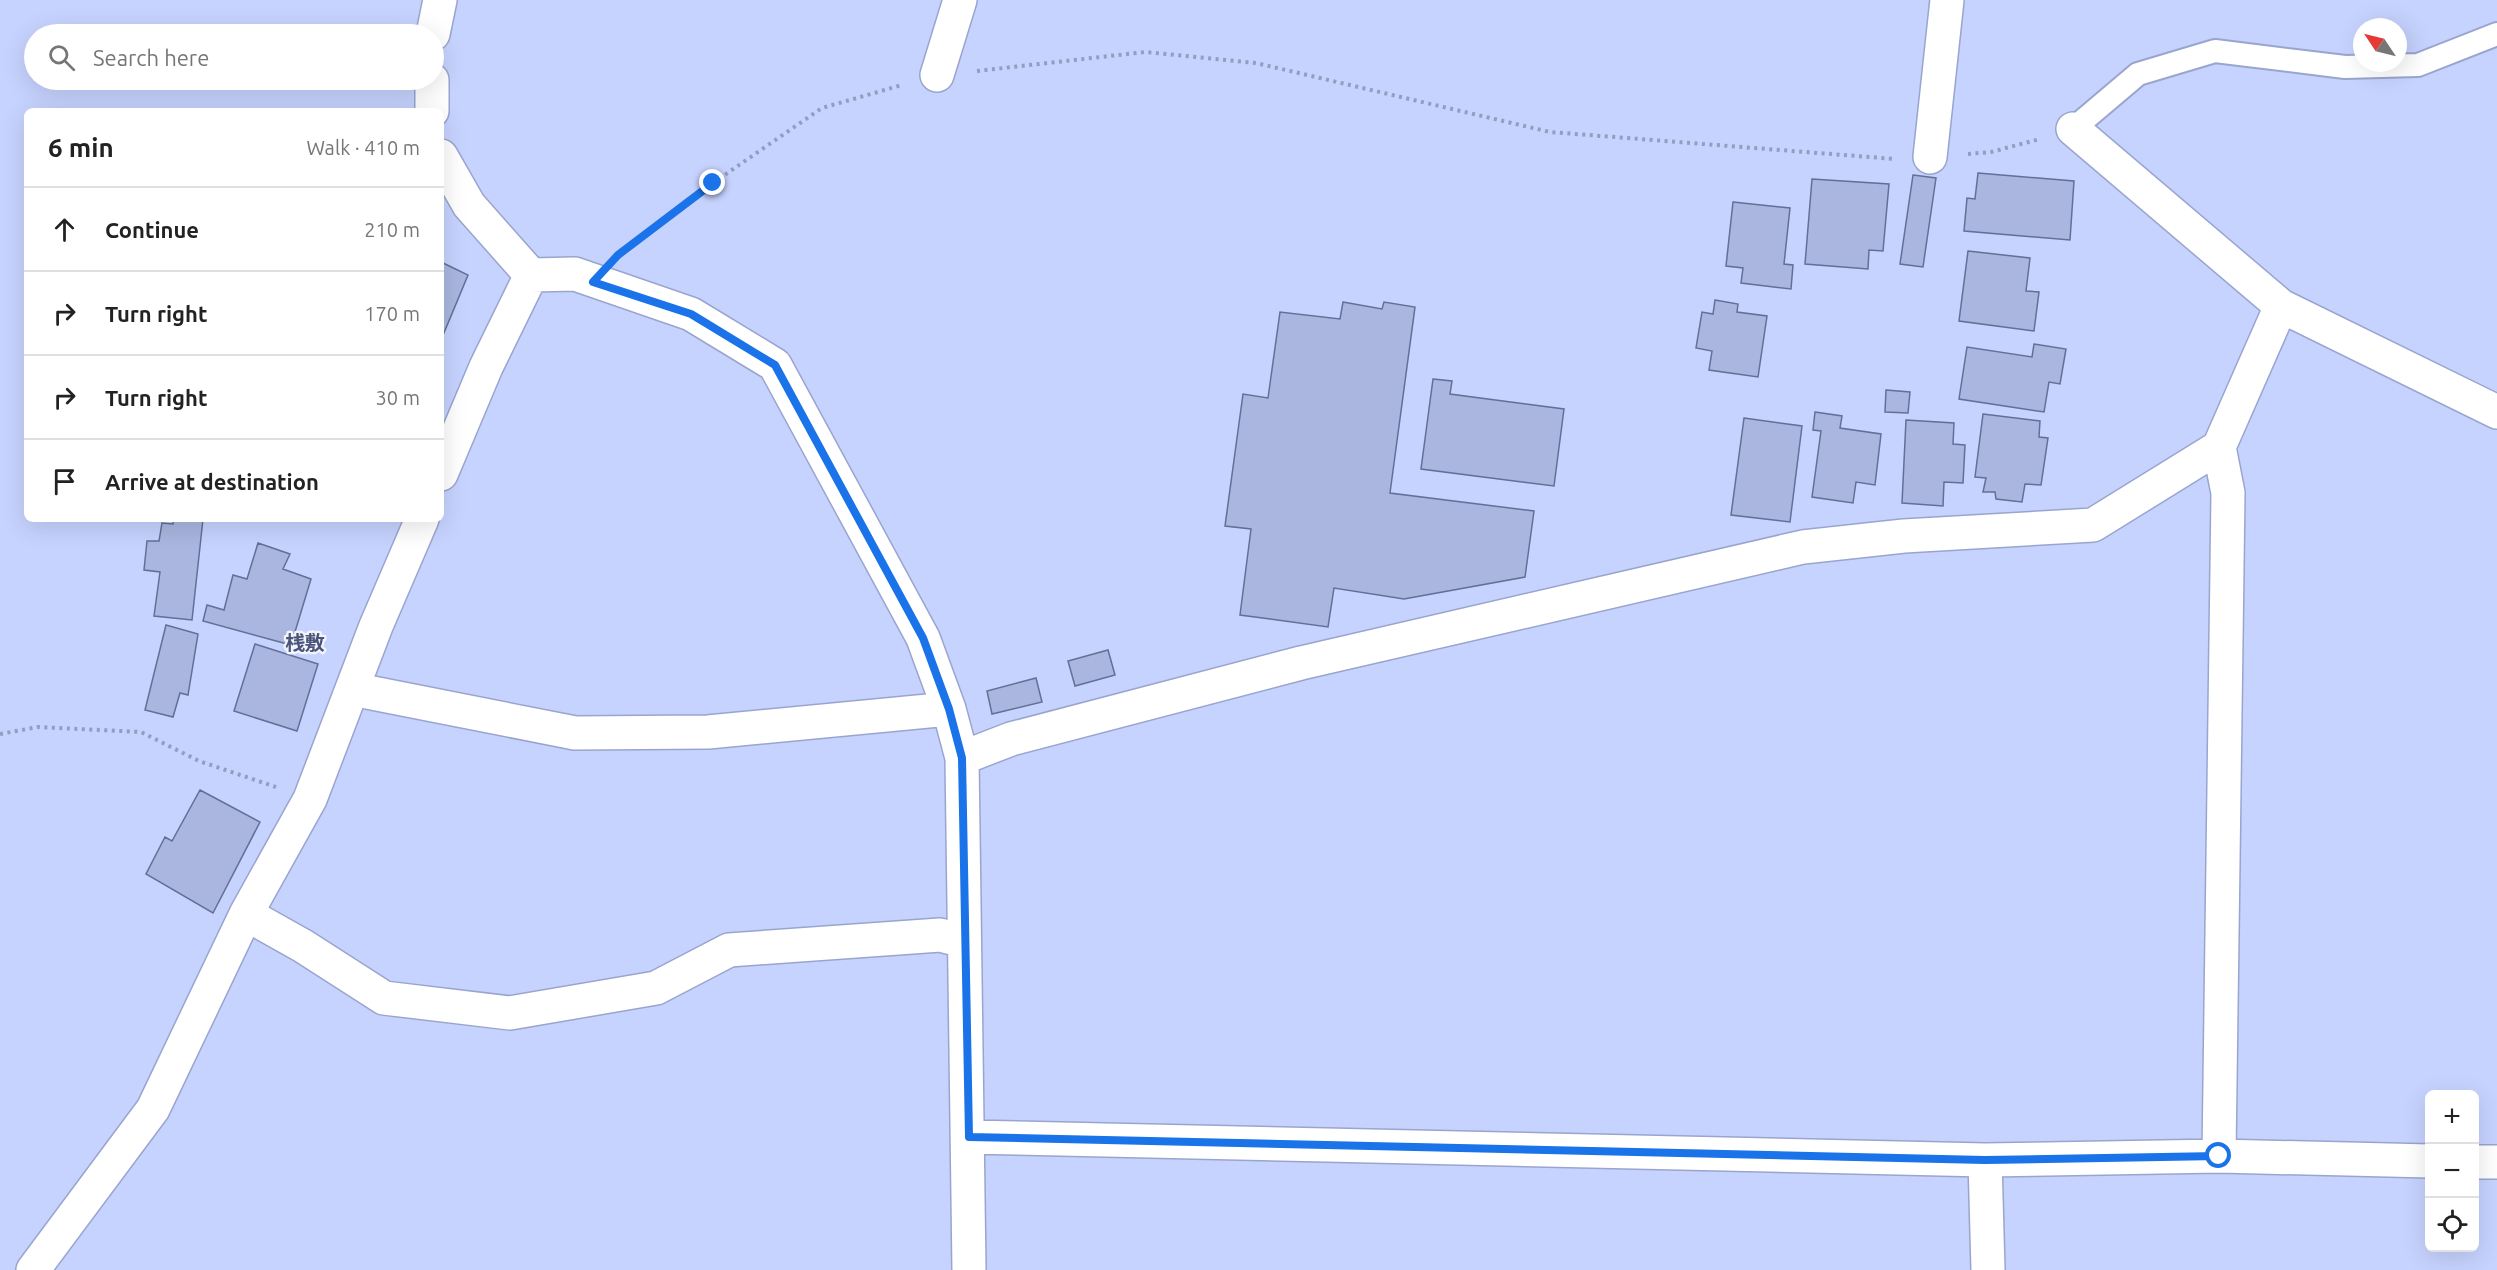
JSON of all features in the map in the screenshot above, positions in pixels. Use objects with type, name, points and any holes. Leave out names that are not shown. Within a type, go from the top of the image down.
[{"type":"street","points":[[435,24],[440,0]]},
{"type":"street","points":[[937,75],[960,0]]},
{"type":"street","points":[[1930,157],[1947,0]]},
{"type":"street","points":[[432,90],[432,108]]},
{"type":"street","points":[[2073,129],[2281,306],[2497,412]]},
{"type":"street","points":[[444,161],[469,205],[531,275],[575,274],[691,314],[775,365],[923,638],[949,709],[962,758],[969,1137],[969,1270]]},
{"type":"street","points":[[444,467],[486,367],[531,275]]},
{"type":"street","points":[[962,758],[1011,739],[1301,663],[1803,547],[1904,536],[2093,525],[2218,447],[2281,306]]},
{"type":"street","points":[[2218,447],[2228,493],[2219,1156]]},
{"type":"street","points":[[33,1270],[153,1109],[246,914],[310,799],[352,689],[421,522]]},
{"type":"street","points":[[352,689],[575,733],[708,732],[949,709]]},
{"type":"street","points":[[246,914],[303,946],[384,998],[510,1013],[656,987],[729,950],[940,935],[964,941]]},
{"type":"street","points":[[969,1137],[1985,1160],[2219,1156],[2425,1161]]},
{"type":"street","points":[[1985,1160],[1988,1270]]},
{"type":"street","points":[[2479,1162],[2497,1162]]},
{"type":"lane","points":[[2073,129],[2138,74],[2215,51],[2345,67],[2418,65],[2497,34]]},
{"type":"path","points":[[593,282],[618,255],[704,190],[822,108],[937,75],[1145,52],[1256,63],[1550,132],[1893,159],[1991,153],[2073,129]]},
{"type":"path","points":[[0,734],[38,727],[141,732],[199,761],[310,799]]},
{"type":"building","points":[[1978,173],[2074,181],[2070,240],[1964,231],[1967,198],[1975,199]]},
{"type":"building","points":[[1913,175],[1936,178],[1923,267],[1900,264]]},
{"type":"building","points":[[1812,179],[1889,184],[1883,251],[1869,250],[1868,269],[1805,264]]},
{"type":"building","points":[[1733,202],[1790,208],[1784,264],[1793,265],[1791,289],[1741,283],[1743,268],[1726,266]]},
{"type":"building","points":[[1968,251],[2030,258],[2026,291],[2039,292],[2034,331],[1959,321]]},
{"type":"building","points":[[444,263],[468,275],[444,333]]},
{"type":"building","points":[[1715,300],[1738,304],[1737,312],[1767,316],[1758,377],[1709,370],[1712,351],[1696,348],[1702,312],[1713,314]]},
{"type":"building","points":[[1343,302],[1382,309],[1384,302],[1415,307],[1390,493],[1534,511],[1525,577],[1404,599],[1334,588],[1328,627],[1240,615],[1251,529],[1225,526],[1243,394],[1268,398],[1280,312],[1340,319]]},
{"type":"building","points":[[2034,344],[2066,349],[2060,384],[2049,382],[2044,412],[1959,399],[1967,347],[2032,357]]},
{"type":"building","points":[[1433,379],[1452,381],[1450,394],[1564,409],[1554,486],[1421,469]]},
{"type":"building","points":[[1886,390],[1910,392],[1908,413],[1885,412]]},
{"type":"building","points":[[1815,412],[1842,416],[1840,428],[1881,434],[1875,485],[1856,482],[1853,503],[1812,497],[1821,431],[1813,430]]},
{"type":"building","points":[[1983,414],[2040,421],[2039,437],[2048,438],[2041,485],[2025,484],[2022,502],[1996,499],[1995,492],[1983,492],[1986,478],[1975,477]]},
{"type":"building","points":[[1744,418],[1802,426],[1790,522],[1731,515]]},
{"type":"building","points":[[1906,420],[1954,423],[1953,444],[1965,445],[1963,483],[1944,482],[1943,506],[1902,503]]},
{"type":"building","points":[[173,522],[203,522],[192,620],[154,616],[160,572],[144,570],[147,541],[159,541],[162,523],[173,524]]},
{"type":"building","points":[[258,543],[290,554],[283,569],[311,579],[291,645],[203,621],[207,605],[224,610],[233,575],[247,579]]},
{"type":"building","points":[[166,625],[198,634],[188,695],[180,693],[173,717],[145,710]]},
{"type":"building","points":[[255,644],[318,664],[297,731],[234,711]]},
{"type":"building","points":[[1108,650],[1115,675],[1075,686],[1068,661]]},
{"type":"building","points":[[1036,678],[1042,702],[992,714],[987,691]]},
{"type":"building","points":[[200,790],[260,822],[213,913],[146,874],[165,837],[172,841]]},
{"type":"district","name":"桟敷","points":[[305,642]]},
{"type":"route","points":[[713,183],[618,255],[593,282],[691,314],[775,365],[872,540],[923,638],[949,709],[962,758],[969,1137],[1985,1160],[2219,1156]]}]
